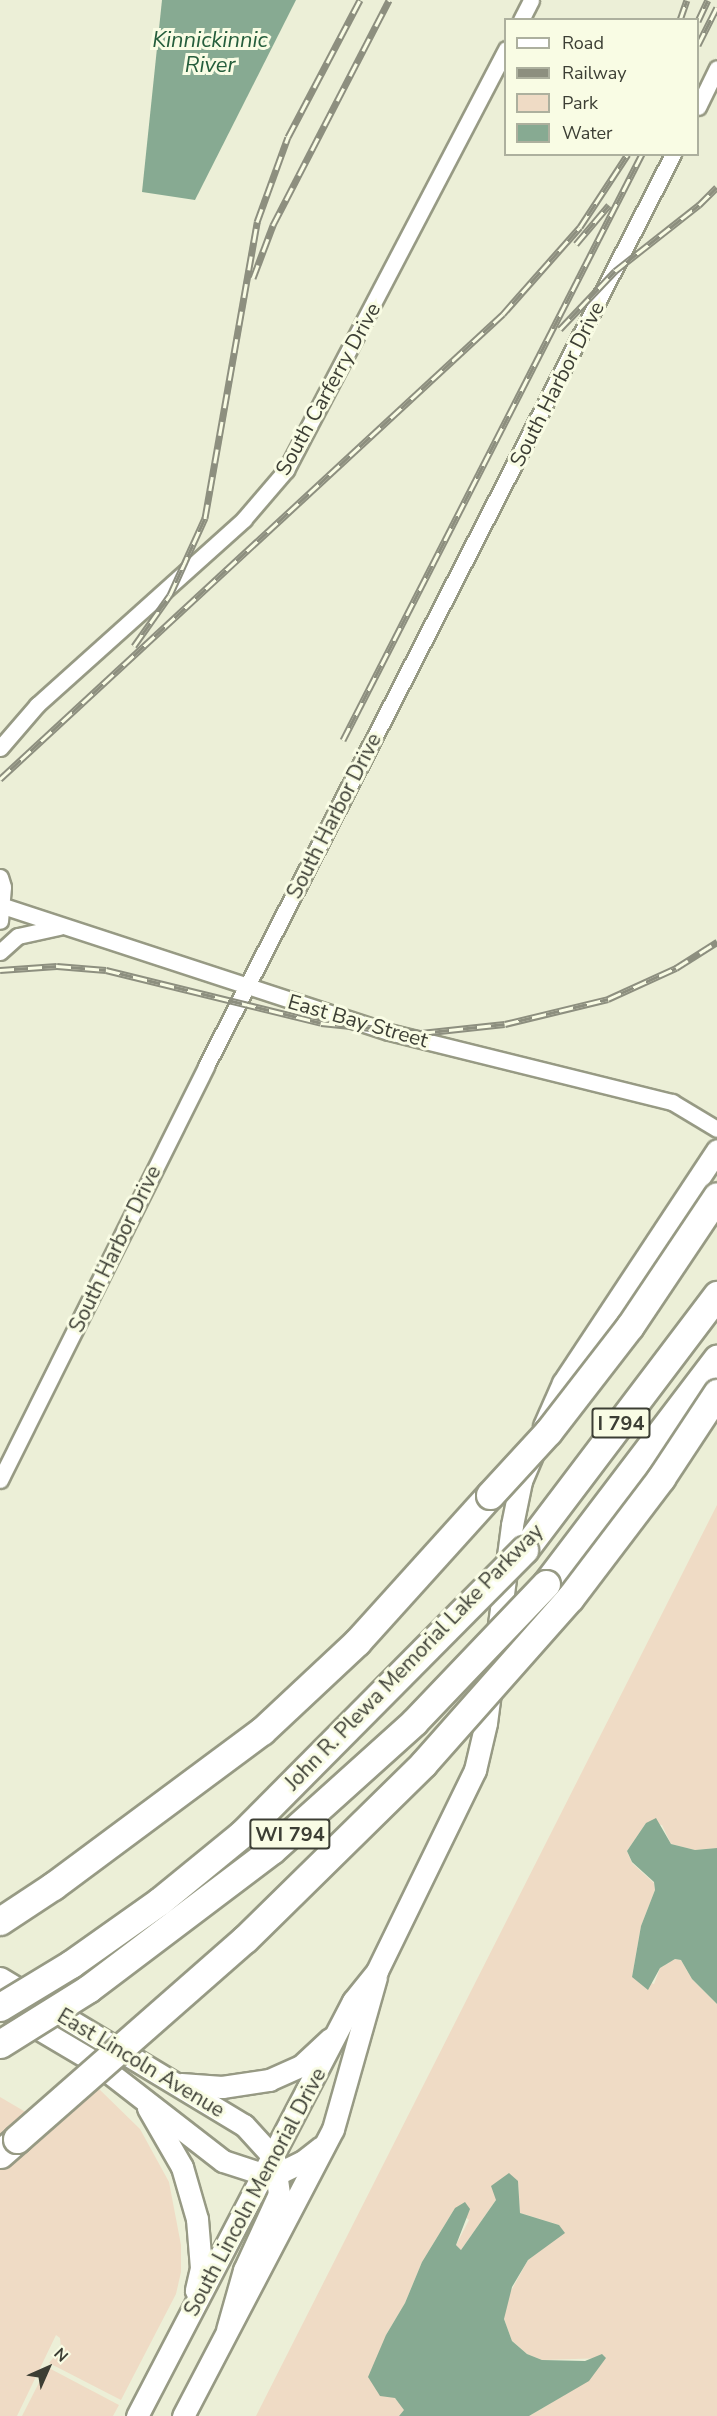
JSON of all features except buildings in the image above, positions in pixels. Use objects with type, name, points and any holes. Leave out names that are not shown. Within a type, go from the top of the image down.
[{"type":"highway","points":[[0,1921],[53,1886],[262,1731],[357,1642],[548,1432],[630,1326],[717,1196]]},
{"type":"highway","name":"John R. Plewa Memorial Lake Parkway","points":[[0,2006],[71,1964],[160,1901],[243,1833],[524,1550],[717,1294]]},
{"type":"highway","name":"John R. Plewa Memorial Lake Parkway","points":[[0,2044],[88,1989],[272,1850],[414,1722],[546,1584],[717,1359]]},
{"type":"highway","points":[[9,2146],[245,1939],[423,1764],[570,1598],[661,1478],[717,1394]]},
{"type":"street","points":[[522,18],[531,0]]},
{"type":"street","name":"South Carferry Drive","points":[[0,748],[37,705],[244,519],[276,484],[304,442],[504,53]]},
{"type":"street","points":[[699,105],[717,68]]},
{"type":"street","name":"South Harbor Drive","points":[[0,1480],[247,988],[672,156]]},
{"type":"street","points":[[0,877],[1,910]]},
{"type":"street","name":"East Bay Street","points":[[1,910],[63,926],[247,988],[389,1032],[672,1102],[717,1129]]},
{"type":"street","points":[[0,952],[18,936],[63,926]]},
{"type":"street","name":"South Lincoln Memorial Drive","points":[[137,2416],[193,2307],[273,2168],[353,2001],[377,1971],[475,1770],[486,1723],[521,1481],[563,1383],[717,1150]]},
{"type":"street","name":"South Lincoln Memorial Drive","points":[[183,2416],[227,2330],[268,2259],[326,2143],[370,2008],[377,1971]]},
{"type":"street","name":"East Lincoln Avenue","points":[[0,1978],[244,2125],[273,2168]]},
{"type":"street","name":"East Lincoln Avenue","points":[[0,2006],[98,2064],[223,2161],[273,2168]]},
{"type":"street","points":[[178,2084],[222,2087],[269,2080],[301,2066],[338,2033]]},
{"type":"street","points":[[142,2097],[182,2167],[197,2219],[201,2268],[193,2307]]},
{"type":"street","points":[[227,2330],[244,2270],[273,2215],[279,2194],[273,2168],[302,2162],[326,2143]]},
{"type":"green space","points":[[717,1505],[717,1848],[695,1850],[671,1844],[662,1825],[646,1823],[627,1851],[632,1863],[654,1883],[655,1890],[641,1926],[632,1977],[654,1984],[660,1968],[675,1959],[681,1960],[692,1979],[717,2004],[717,2416],[529,2416],[574,2389],[606,2358],[542,2360],[527,2354],[512,2341],[504,2319],[506,2300],[528,2260],[556,2238],[559,2225],[520,2213],[518,2181],[496,2200],[461,2250],[456,2245],[469,2220],[455,2208],[422,2262],[405,2303],[386,2335],[395,2398],[405,2410],[399,2416],[256,2416]]},
{"type":"green space","points":[[98,2088],[140,2129],[169,2182],[181,2245],[181,2272],[176,2294],[121,2400],[49,2363],[61,2348],[60,2338],[56,2335],[17,2416],[0,2416],[0,2170],[81,2098],[82,2101]]},
{"type":"green space","points":[[0,2097],[29,2114],[0,2139]]},
{"type":"green space","points":[[47,2367],[119,2405],[113,2416],[22,2416]]},
{"type":"water","name":"Kinnickinnic River","points":[[162,0],[296,0],[195,200],[142,192]]},
{"type":"water","points":[[656,1818],[671,1844],[695,1850],[717,1848],[717,2004],[692,1979],[681,1960],[675,1959],[660,1968],[648,1990],[632,1977],[641,1926],[655,1890],[654,1882],[632,1862],[627,1851],[646,1823]]},
{"type":"water","points":[[509,2173],[518,2181],[520,2213],[559,2225],[565,2233],[528,2260],[512,2287],[504,2319],[512,2341],[527,2354],[542,2360],[585,2361],[602,2354],[606,2358],[589,2381],[529,2416],[399,2416],[404,2410],[395,2398],[380,2396],[368,2377],[386,2335],[405,2303],[422,2262],[455,2208],[465,2202],[470,2209],[456,2245],[461,2250],[496,2200],[491,2186]]},
{"type":"railway","points":[[134,646],[170,595],[205,518],[257,222],[288,137],[360,0]]},
{"type":"railway","points":[[253,278],[273,225],[389,0]]},
{"type":"railway","points":[[681,18],[687,0]]},
{"type":"railway","points":[[699,19],[708,0]]},
{"type":"railway","points":[[699,43],[717,7]]},
{"type":"railway","points":[[0,779],[503,314],[580,227],[627,156]]},
{"type":"railway","points":[[343,740],[641,156]]},
{"type":"railway","points":[[560,329],[615,271],[699,205],[717,187]]},
{"type":"railway","points":[[576,244],[609,205]]},
{"type":"railway","points":[[0,970],[57,966],[106,970],[321,1023],[421,1033],[505,1024],[608,999],[676,968],[717,942]]}]
